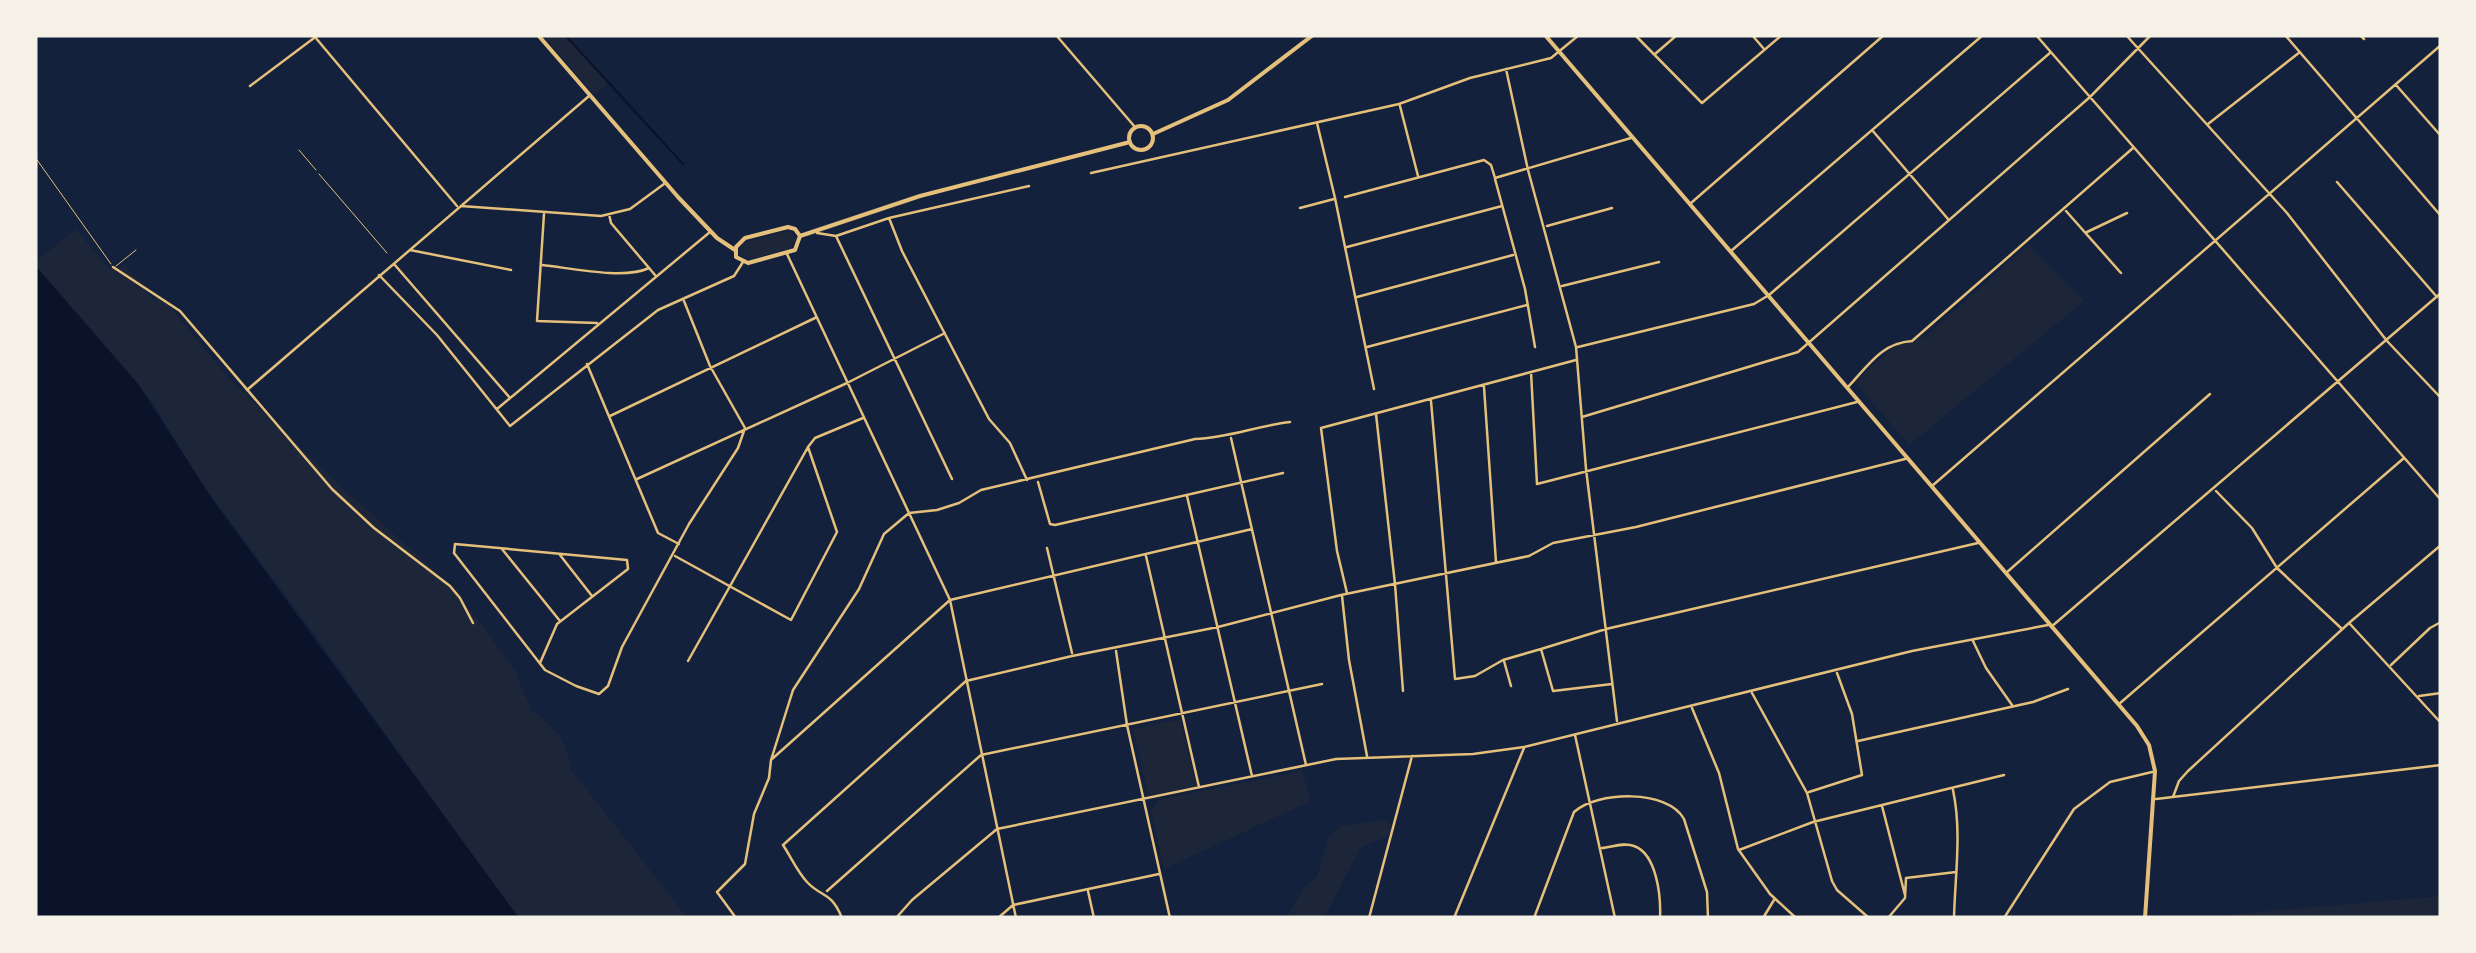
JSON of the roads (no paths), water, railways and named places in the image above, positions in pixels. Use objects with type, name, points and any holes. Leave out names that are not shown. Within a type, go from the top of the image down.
[{"type":"main road","points":[[538,35],[665,183],[743,262],[786,253],[798,247],[800,236]]},
{"type":"main road","points":[[1153,134],[1228,100],[1312,35]]},
{"type":"main road","points":[[1544,35],[2149,745],[2155,771],[2146,918]]},
{"type":"main road","points":[[1145,126],[1153,134],[1147,148],[1138,150],[1130,142],[1136,127],[1145,126]]},
{"type":"main road","points":[[800,236],[952,187],[1130,142]]},
{"type":"main road","points":[[735,250],[745,238],[783,228],[793,228],[800,236]]},
{"type":"street","points":[[1056,35],[1136,127]]},
{"type":"street","points":[[1091,172],[1399,104],[1470,78],[1551,58],[1579,35]]},
{"type":"street","points":[[1635,35],[1702,103],[1782,35]]},
{"type":"street","points":[[1654,54],[1677,35]]},
{"type":"street","points":[[1752,35],[1764,50]]},
{"type":"street","points":[[1691,203],[1884,35]]},
{"type":"street","points":[[1731,251],[1983,35]]},
{"type":"street","points":[[2036,35],[2441,500]]},
{"type":"street","points":[[2126,35],[2287,212],[2388,341],[2441,398]]},
{"type":"street","points":[[1582,417],[1798,352],[2090,97],[2152,35]]},
{"type":"street","points":[[2286,35],[2441,216]]},
{"type":"street","points":[[250,86],[317,36],[459,207],[609,214],[630,210],[665,183]]},
{"type":"street","points":[[1930,487],[2441,45]]},
{"type":"street","points":[[1576,347],[1754,304],[1769,295],[2051,52]]},
{"type":"street","points":[[2206,124],[2300,52]]},
{"type":"street","points":[[1506,69],[1528,170],[1576,347],[1586,469],[1617,722]]},
{"type":"street","points":[[2396,84],[2441,136]]},
{"type":"street","points":[[247,390],[590,95]]},
{"type":"street","points":[[1399,104],[1418,177]]},
{"type":"street","points":[[1316,122],[1336,198],[1374,389]]},
{"type":"street","points":[[1871,129],[1948,220]]},
{"type":"street","points":[[1495,178],[1633,138]]},
{"type":"street","points":[[1847,388],[1885,347],[1912,341],[2134,147]]},
{"type":"street","points":[[1345,198],[1484,160],[1491,164],[1516,254],[1535,347]]},
{"type":"street","points":[[896,918],[997,830],[1336,759],[1474,754],[1524,747],[1836,670],[2049,626],[2215,490],[2439,295],[2337,182]]},
{"type":"street","points":[[813,231],[836,236],[890,218],[1028,186]]},
{"type":"street","points":[[1300,208],[1336,198]]},
{"type":"street","points":[[1346,248],[1502,206]]},
{"type":"street","points":[[1545,226],[1612,208]]},
{"type":"street","points":[[2065,210],[2121,273]]},
{"type":"street","points":[[544,212],[537,321],[599,323]]},
{"type":"street","points":[[2086,233],[2128,213]]},
{"type":"street","points":[[609,214],[611,223],[656,276]]},
{"type":"street","points":[[890,218],[902,251],[989,419],[1010,443],[1027,480]]},
{"type":"street","points":[[497,409],[711,232]]},
{"type":"street","points":[[836,236],[952,479]]},
{"type":"street","points":[[408,250],[511,270]]},
{"type":"street","points":[[786,253],[950,600],[1016,918]]},
{"type":"street","points":[[1356,298],[1516,254]]},
{"type":"street","points":[[379,275],[437,334],[510,426],[658,310],[734,276],[743,262]]},
{"type":"street","points":[[1560,286],[1659,262]]},
{"type":"street","points":[[393,263],[511,399]]},
{"type":"street","points":[[541,265],[598,271],[641,272],[649,268]]},
{"type":"street","points":[[113,267],[180,311],[350,507],[450,586],[473,623]]},
{"type":"street","points":[[540,662],[560,621],[628,568],[627,560],[455,544],[454,553],[545,670],[600,694],[604,691],[622,647],[738,448],[744,428],[710,366],[684,300]]},
{"type":"street","points":[[1366,347],[1527,304]]},
{"type":"street","points":[[610,416],[817,317]]},
{"type":"street","points":[[638,479],[896,360],[945,333]]},
{"type":"street","points":[[1348,594],[1337,551],[1321,428],[1578,360]]},
{"type":"street","points":[[586,363],[658,534],[679,544]]},
{"type":"street","points":[[1531,372],[1537,484],[1858,402]]},
{"type":"street","points":[[1484,386],[1496,562]]},
{"type":"street","points":[[2005,574],[2210,394]]},
{"type":"street","points":[[1431,400],[1455,679],[1475,676],[1503,660],[1606,628],[1979,543]]},
{"type":"street","points":[[1376,414],[1403,692]]},
{"type":"street","points":[[688,661],[808,447],[816,438],[864,418]]},
{"type":"street","points":[[735,917],[717,892],[745,864],[754,814],[769,778],[793,690],[859,589],[884,534],[909,513],[936,510],[981,490],[1195,438],[1230,436],[1257,426],[1290,422]]},
{"type":"street","points":[[1230,436],[1306,765]]},
{"type":"street","points":[[674,555],[791,620],[838,532],[808,447]]},
{"type":"street","points":[[2118,705],[2404,458]]},
{"type":"street","points":[[842,918],[826,892],[812,887],[783,845],[966,681],[1529,556],[1553,542],[1594,536],[1906,459]]},
{"type":"street","points":[[1038,479],[1046,518],[1055,525],[1283,473]]},
{"type":"street","points":[[2215,490],[2252,528],[2276,568],[2342,630]]},
{"type":"street","points":[[1187,496],[1252,776]]},
{"type":"street","points":[[771,760],[950,600],[1252,529]]},
{"type":"street","points":[[2173,797],[2178,781],[2188,771],[2441,545]]},
{"type":"street","points":[[502,548],[560,621]]},
{"type":"street","points":[[1047,548],[1072,656]]},
{"type":"street","points":[[559,554],[592,597]]},
{"type":"street","points":[[1145,555],[1199,788]]},
{"type":"street","points":[[1342,595],[1349,660],[1368,756]]},
{"type":"street","points":[[2390,666],[2441,622]]},
{"type":"street","points":[[2350,624],[2441,724]]},
{"type":"street","points":[[1972,640],[2012,705]]},
{"type":"street","points":[[1542,648],[1553,690],[1612,684]]},
{"type":"street","points":[[1115,650],[1170,918]]},
{"type":"street","points":[[1503,660],[1510,686]]},
{"type":"street","points":[[1807,792],[1862,776],[1858,742],[1836,670]]},
{"type":"street","points":[[826,892],[981,756],[1322,684]]},
{"type":"street","points":[[1858,742],[2033,702],[2068,688]]},
{"type":"street","points":[[1751,691],[1807,792],[1837,890],[1869,918]]},
{"type":"street","points":[[2417,696],[2441,693]]},
{"type":"street","points":[[1691,706],[1719,773],[1739,850],[1775,899],[1796,918]]},
{"type":"street","points":[[1574,734],[1615,918]]},
{"type":"street","points":[[1454,918],[1524,747]]},
{"type":"street","points":[[1369,918],[1413,755]]},
{"type":"street","points":[[2154,799],[2441,765]]},
{"type":"street","points":[[2004,918],[2064,822],[2086,798],[2110,782],[2155,771]]},
{"type":"street","points":[[1739,850],[1814,822],[2004,775]]},
{"type":"street","points":[[1952,788],[1957,809],[1954,918]]},
{"type":"street","points":[[1534,918],[1574,812],[1590,802],[1648,797],[1667,801],[1678,809],[1707,892],[1708,918]]},
{"type":"street","points":[[1881,804],[1905,898]]},
{"type":"street","points":[[1600,848],[1628,844],[1646,855],[1656,883],[1660,918]]},
{"type":"street","points":[[1888,918],[1905,898],[1906,878],[1956,872]]},
{"type":"street","points":[[998,918],[1013,905],[1160,874]]},
{"type":"street","points":[[1088,890],[1094,918]]},
{"type":"street","points":[[1763,918],[1775,899]]},
{"type":"lane","points":[[299,150],[387,253]]},
{"type":"lane","points":[[35,157],[113,267],[136,250]]},
{"type":"waterway","points":[[565,35],[683,164]]}]
